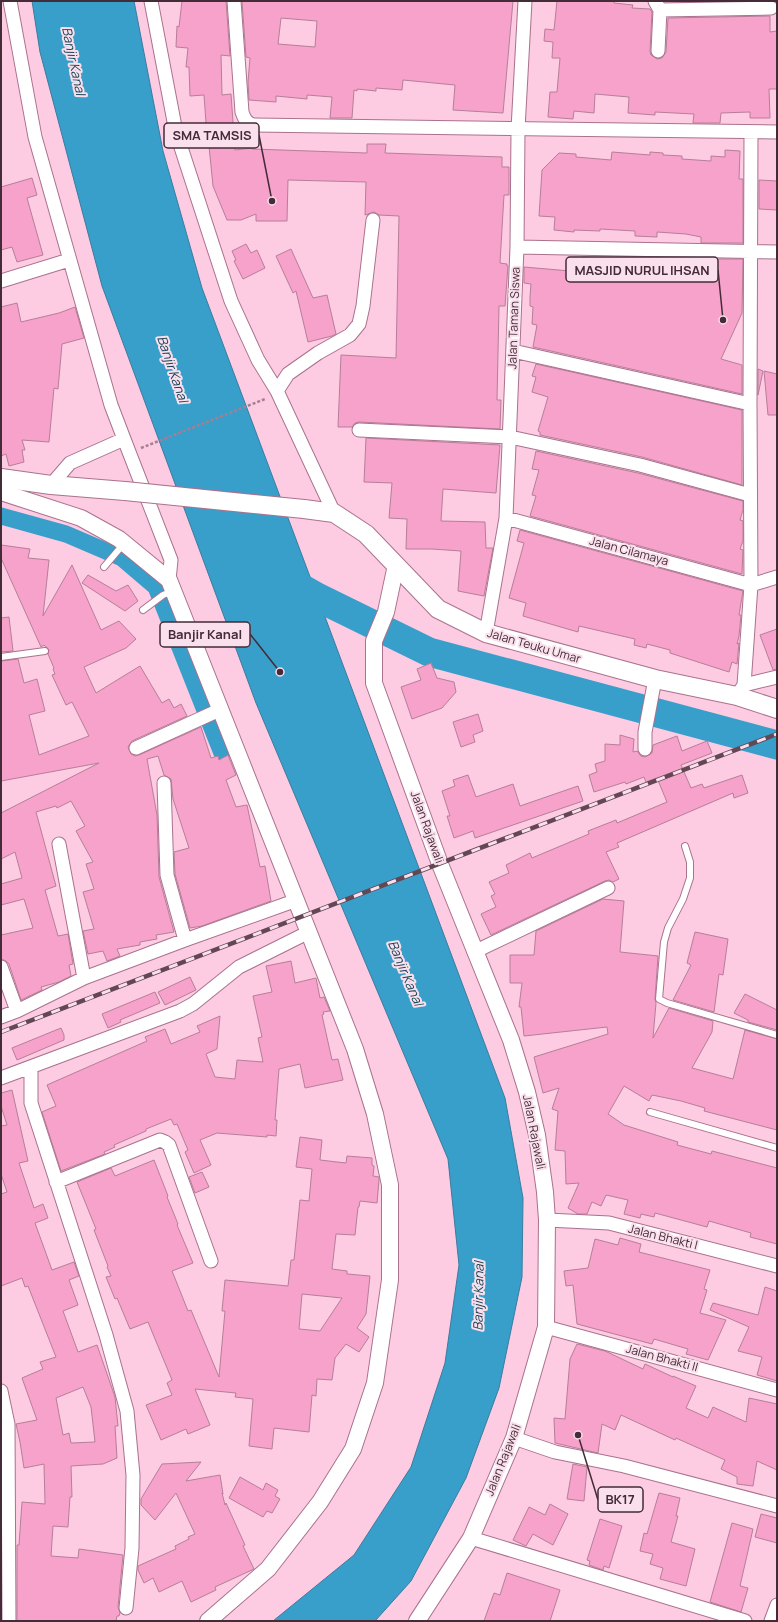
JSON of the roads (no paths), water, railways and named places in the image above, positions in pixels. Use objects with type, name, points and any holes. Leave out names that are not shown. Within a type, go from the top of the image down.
[{"type":"main road","name":"Jalan Teuku Umar","points":[[1,478],[51,486],[125,491],[334,513],[366,534],[438,609],[486,634],[654,686],[741,690],[777,709]]},
{"type":"street","points":[[10,1],[35,137],[111,405],[171,560],[169,589]]},
{"type":"street","points":[[151,1],[176,132],[231,301],[272,395],[334,513]]},
{"type":"street","points":[[234,1],[242,112],[249,124],[253,125],[751,133],[777,132]]},
{"type":"street","name":"Jalan Taman Siswa","points":[[486,634],[506,518],[517,247],[518,129],[525,1]]},
{"type":"street","points":[[658,51],[658,5],[771,8]]},
{"type":"street","points":[[751,133],[751,585],[741,690],[777,677]]},
{"type":"street","points":[[272,395],[288,374],[318,353],[350,335],[359,324],[363,306],[373,220]]},
{"type":"street","points":[[517,247],[777,252]]},
{"type":"street","points":[[1,281],[69,260]]},
{"type":"street","points":[[513,351],[750,404]]},
{"type":"street","points":[[359,430],[510,437],[640,464],[750,495]]},
{"type":"street","points":[[51,486],[70,463],[124,439]]},
{"type":"street","points":[[1,492],[81,518],[120,543],[169,589],[217,709],[297,900],[355,1049],[375,1114],[390,1185],[390,1280],[375,1383],[352,1449],[320,1502],[268,1569],[208,1621]]},
{"type":"street","name":"Jalan Cilamaya","points":[[506,518],[751,585]]},
{"type":"street","name":"Jalan Rajawali","points":[[396,565],[386,612],[374,641],[374,683],[440,864],[474,952],[511,1040],[537,1134],[545,1192],[547,1220],[546,1327],[514,1438],[471,1538],[417,1621]]},
{"type":"street","points":[[751,585],[777,577]]},
{"type":"street","points":[[645,749],[645,732],[654,686]]},
{"type":"street","points":[[136,748],[195,722],[217,709]]},
{"type":"street","points":[[164,783],[167,875],[185,940]]},
{"type":"street","points":[[59,844],[84,978]]},
{"type":"street","points":[[474,952],[608,888]]},
{"type":"street","points":[[1,1017],[17,1011],[84,978],[297,900]]},
{"type":"street","points":[[1,1078],[180,1011],[193,1004],[239,967],[309,932]]},
{"type":"street","points":[[1,967],[17,1011]]},
{"type":"street","points":[[31,1068],[31,1103],[106,1335],[127,1411],[133,1476],[132,1548],[126,1608]]},
{"type":"street","points":[[56,1182],[160,1140],[166,1142],[169,1145],[211,1261]]},
{"type":"street","name":"Jalan Bhakti I","points":[[547,1220],[610,1223],[777,1266]]},
{"type":"street","name":"Jalan Bhakti II","points":[[546,1327],[777,1390]]},
{"type":"street","points":[[1,1391],[8,1424],[9,1621]]},
{"type":"street","points":[[514,1438],[555,1452],[624,1466],[777,1506]]},
{"type":"street","points":[[471,1538],[745,1621]]},
{"type":"street","points":[[771,1621],[777,1605]]},
{"type":"lane","points":[[104,567],[120,543]]},
{"type":"lane","points":[[145,608],[169,589]]},
{"type":"lane","points":[[1,657],[45,651]]},
{"type":"lane","points":[[685,846],[690,862],[690,878],[683,899],[668,928],[664,942],[659,999],[667,1003],[777,1035]]},
{"type":"lane","points":[[650,1112],[777,1148]]},
{"type":"water","points":[[32,1],[134,1],[163,151],[202,288],[505,1098],[523,1198],[522,1277],[499,1388],[466,1478],[411,1581],[375,1621],[273,1621],[354,1555],[411,1467],[445,1363],[459,1265],[448,1159],[256,703],[102,286],[40,52]]},
{"type":"waterway","points":[[1,516],[66,534],[122,558],[156,587],[222,753]]},
{"type":"waterway","points":[[282,577],[317,597],[429,652],[777,745]]},
{"type":"railway","points":[[1,1032],[777,734]]},
{"type":"place","name":"SMA TAMSIS","points":[[272,201]]},
{"type":"place","name":"MASJID NURUL IHSAN","points":[[723,320]]},
{"type":"place","name":"Banjir Kanal","points":[[280,672]]},
{"type":"place","name":"BK17","points":[[578,1435]]}]
